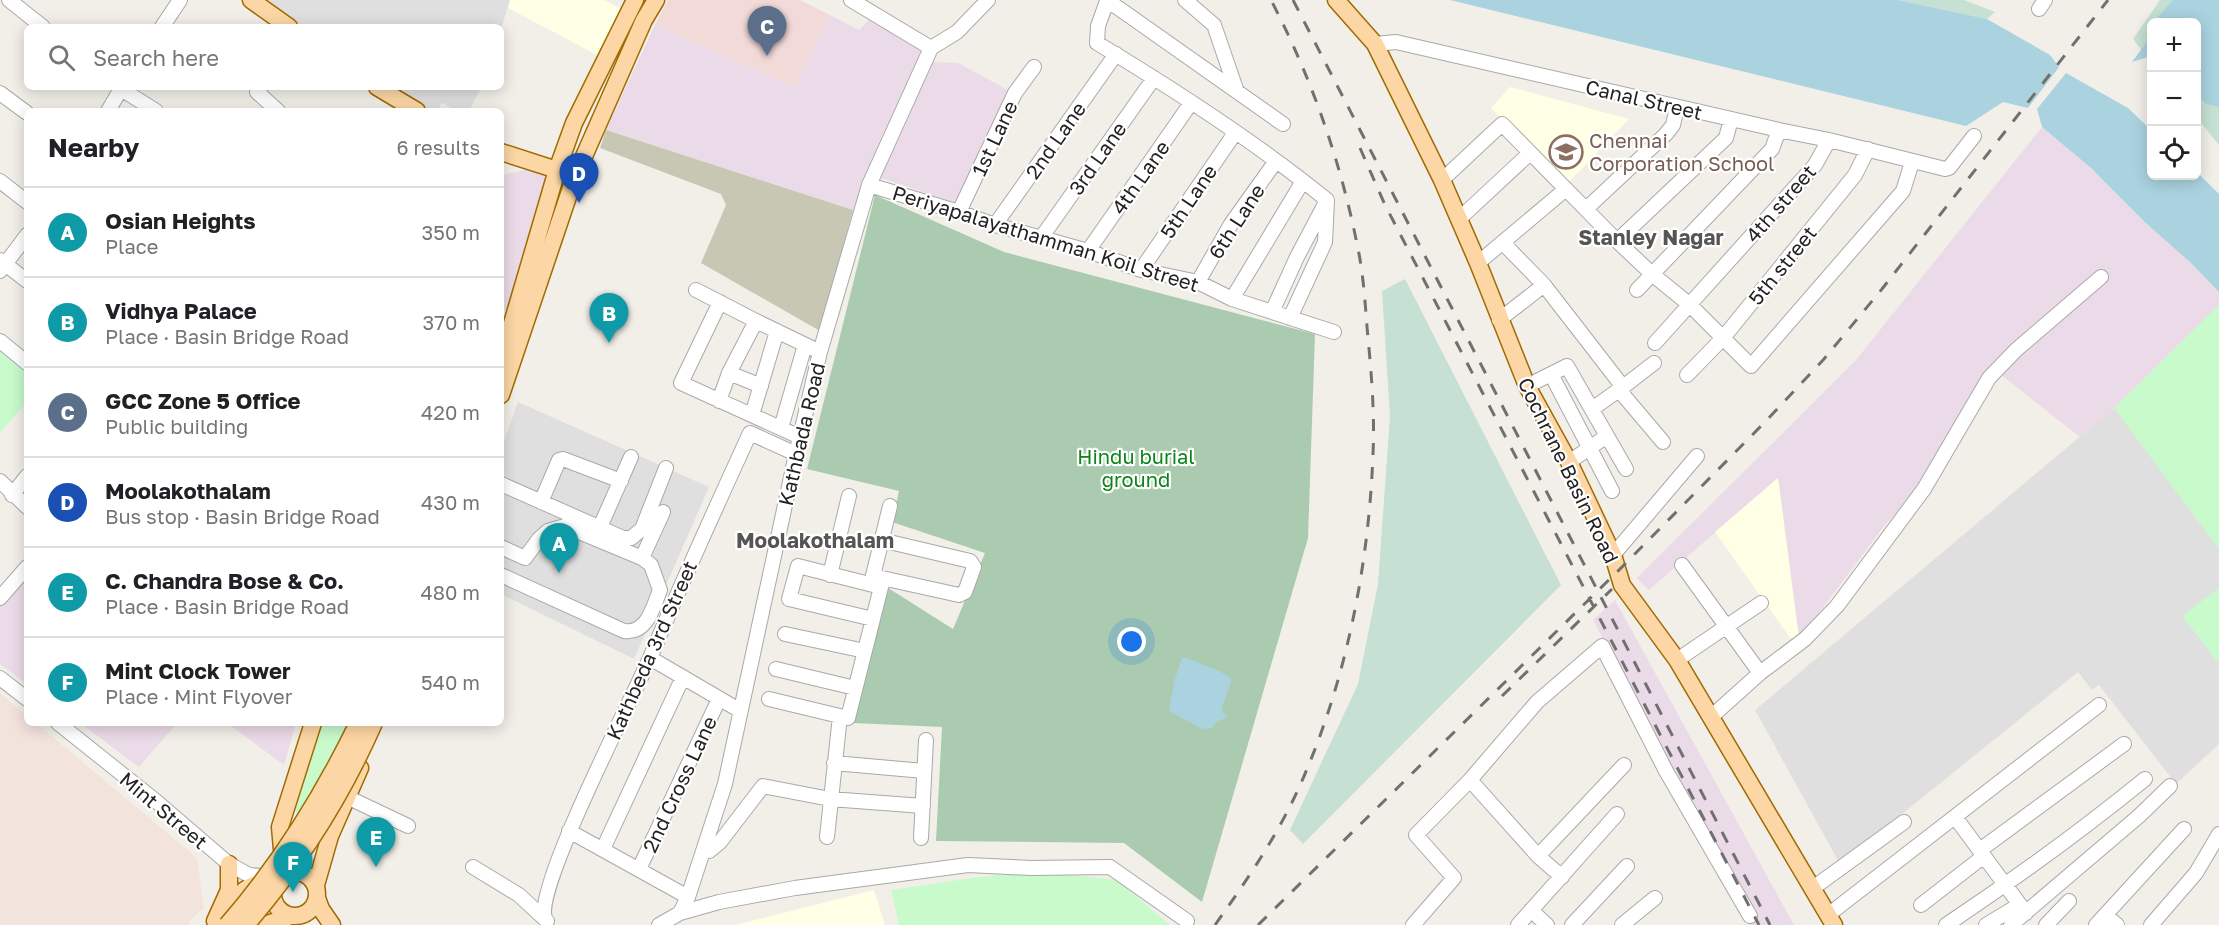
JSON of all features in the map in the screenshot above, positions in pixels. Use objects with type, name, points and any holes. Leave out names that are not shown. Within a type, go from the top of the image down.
[{"type":"main road","points":[[251,0],[285,24]]},
{"type":"main road","name":"Cochrane Basin Road","points":[[1336,0],[1375,44],[1442,180],[1527,386],[1569,462],[1613,555],[1622,585],[1677,660],[1831,920]]},
{"type":"main road","points":[[504,352],[557,170],[574,123],[634,1],[653,5],[596,126],[574,179],[504,386]]},
{"type":"main road","points":[[382,90],[412,108]]},
{"type":"main road","points":[[504,153],[557,170]]},
{"type":"main road","points":[[300,919],[285,914],[275,904],[273,898],[279,879],[280,827],[312,726]]},
{"type":"main road","points":[[218,924],[292,842],[327,785],[356,726]]},
{"type":"main road","points":[[246,925],[290,869],[325,817],[341,791],[373,726]]},
{"type":"main road","points":[[264,925],[300,919],[311,909],[330,836],[379,726]]},
{"type":"main road","points":[[280,827],[289,833],[315,841],[330,836]]},
{"type":"main road","points":[[218,924],[229,890],[229,864]]},
{"type":"main road","points":[[218,924],[244,890],[257,883],[300,872],[312,879],[321,909],[332,925]]},
{"type":"main road","points":[[256,925],[275,904]]},
{"type":"main road","points":[[218,924],[234,925]]},
{"type":"street","points":[[9,0],[39,24]]},
{"type":"street","points":[[854,1],[931,48],[957,32],[988,0]]},
{"type":"street","points":[[1283,124],[1107,0],[1098,26],[1097,43],[1235,132],[1327,200]]},
{"type":"street","points":[[1185,0],[1214,25],[1236,90]]},
{"type":"street","points":[[164,24],[177,1]]},
{"type":"street","name":"Canal Street","points":[[1375,44],[1396,42],[1868,149],[1912,162],[1949,168],[1974,136]]},
{"type":"street","name":"Kathbada Road","points":[[680,913],[688,897],[725,784],[739,710],[820,352],[869,185],[931,48]]},
{"type":"street","name":"2nd Lane","points":[[995,225],[1116,54]]},
{"type":"street","name":"1st Lane","points":[[959,212],[1015,93],[1034,67]]},
{"type":"street","name":"3rd Lane","points":[[1041,238],[1154,78]]},
{"type":"street","points":[[110,108],[119,90]]},
{"type":"street","points":[[123,90],[151,108]]},
{"type":"street","points":[[259,90],[257,92],[275,108]]},
{"type":"street","points":[[0,93],[24,111]]},
{"type":"street","name":"4th Lane","points":[[1088,251],[1191,104]]},
{"type":"street","points":[[1586,209],[1666,134],[1673,125],[1677,107]]},
{"type":"street","points":[[1617,241],[1726,138],[1731,119]]},
{"type":"street","points":[[1442,180],[1502,124],[1617,241],[1690,305],[1751,366],[1903,191],[1912,162]]},
{"type":"street","points":[[1637,290],[1772,149],[1779,130]]},
{"type":"street","name":"5th Lane","points":[[1141,270],[1235,132]]},
{"type":"street","name":"4th street","points":[[1655,343],[1815,165],[1829,140]]},
{"type":"street","name":"5th street","points":[[1687,375],[1723,338],[1855,174],[1868,149]]},
{"type":"street","points":[[1459,219],[1530,153]]},
{"type":"street","name":"6th Lane","points":[[1198,282],[1231,224],[1276,161]]},
{"type":"street","points":[[0,181],[24,200]]},
{"type":"street","points":[[1232,299],[1303,181]]},
{"type":"street","name":"Periyapalayathamman Koil Street","points":[[869,185],[995,225],[1088,251],[1141,270],[1198,282],[1232,299],[1334,332]]},
{"type":"street","points":[[1478,263],[1566,189]]},
{"type":"street","points":[[1272,312],[1297,257],[1327,200]]},
{"type":"street","points":[[1290,318],[1325,242],[1327,200]]},
{"type":"street","points":[[24,238],[2,265],[24,278]]},
{"type":"street","points":[[1503,243],[1544,285],[1664,442]]},
{"type":"street","points":[[1712,717],[1760,673],[1805,639],[1837,606],[1924,489],[1989,378],[2016,350],[2102,277]]},
{"type":"street","points":[[1499,320],[1544,285]]},
{"type":"street","points":[[696,290],[820,352]]},
{"type":"street","points":[[720,303],[681,383],[800,437]]},
{"type":"street","points":[[719,401],[729,373],[756,321]]},
{"type":"street","points":[[752,416],[777,331]]},
{"type":"street","points":[[0,341],[24,361]]},
{"type":"street","points":[[781,428],[805,345]]},
{"type":"street","points":[[1592,409],[1653,363]]},
{"type":"street","points":[[1527,386],[1567,366],[1626,469]]},
{"type":"street","points":[[729,373],[761,386]]},
{"type":"street","points":[[1551,374],[1612,491]]},
{"type":"street","name":"Kathbeda 3rd Street","points":[[548,921],[544,902],[569,831],[650,658],[667,615],[750,433],[796,454]]},
{"type":"street","points":[[1569,462],[1607,436]]},
{"type":"street","points":[[1613,555],[1697,456]]},
{"type":"street","points":[[600,527],[632,457]]},
{"type":"street","points":[[541,502],[558,460],[563,459],[621,481]]},
{"type":"street","points":[[504,485],[623,538],[631,538],[642,529],[666,468]]},
{"type":"street","points":[[12,495],[24,480]]},
{"type":"street","points":[[0,481],[24,505]]},
{"type":"street","points":[[830,575],[849,496]]},
{"type":"street","points":[[827,837],[834,763],[844,717],[855,688],[873,619],[881,540],[890,506]]},
{"type":"street","points":[[642,558],[663,512]]},
{"type":"street","points":[[565,526],[642,558],[651,565],[660,590],[643,626],[634,631],[624,631],[507,577],[525,558],[548,531],[565,526]]},
{"type":"street","points":[[873,619],[789,599],[798,566],[830,575],[958,595],[965,592],[974,567],[970,561],[881,540]]},
{"type":"street","points":[[504,549],[525,558]]},
{"type":"street","points":[[1682,565],[1760,673]]},
{"type":"street","points":[[0,598],[6,581],[24,569]]},
{"type":"street","points":[[1677,660],[1761,603]]},
{"type":"street","points":[[785,634],[865,651]]},
{"type":"street","points":[[1413,925],[1454,878],[1416,835],[1470,780],[1537,702],[1602,646],[1666,771],[1750,916]]},
{"type":"street","points":[[650,658],[739,710]]},
{"type":"street","points":[[776,669],[855,688]]},
{"type":"street","points":[[603,849],[683,677]]},
{"type":"street","points":[[0,678],[24,697]]},
{"type":"street","name":"2nd Cross Lane","points":[[639,869],[719,699]]},
{"type":"street","points":[[769,699],[844,717]]},
{"type":"street","points":[[1831,920],[1955,817],[2099,705]]},
{"type":"street","name":"Mint Street","points":[[62,726],[157,802],[229,864],[249,875],[279,879]]},
{"type":"street","points":[[921,838],[926,740]]},
{"type":"street","points":[[1921,905],[1982,853],[2124,744]]},
{"type":"street","points":[[834,763],[924,771]]},
{"type":"street","points":[[1538,856],[1623,765]]},
{"type":"street","points":[[1946,925],[2005,886],[2080,831],[2145,779]]},
{"type":"street","points":[[1470,780],[1538,856],[1562,877]]},
{"type":"street","points":[[704,850],[709,851],[720,842],[763,786],[830,799],[923,806]]},
{"type":"street","points":[[1986,925],[2022,909],[2139,816],[2170,786]]},
{"type":"street","points":[[347,797],[408,826]]},
{"type":"street","points":[[1518,925],[1617,814]]},
{"type":"street","points":[[1955,817],[2022,909]]},
{"type":"street","points":[[1813,888],[1904,822]]},
{"type":"street","points":[[2117,925],[2101,920],[2184,829]]},
{"type":"street","points":[[569,831],[688,897]]},
{"type":"street","points":[[2151,925],[2196,873],[2219,834]]},
{"type":"street","points":[[659,925],[680,913],[719,902],[795,888],[969,865],[1036,868],[1110,867],[1187,921]]},
{"type":"street","points":[[1572,925],[1627,866]]},
{"type":"street","points":[[473,867],[519,895],[548,921]]},
{"type":"street","points":[[1622,925],[1655,898]]},
{"type":"street","points":[[2046,925],[2069,901]]},
{"type":"street","points":[[2011,925],[2022,909]]},
{"type":"street","points":[[1531,910],[1547,925]]},
{"type":"shaded area","points":[[263,0],[510,0],[503,24],[299,24]]},
{"type":"shaded area","points":[[510,0],[604,0],[622,9],[597,55],[508,8]]},
{"type":"shaded area","points":[[668,0],[800,0],[830,15],[794,87],[655,25]]},
{"type":"shaded area","points":[[1898,0],[1964,0],[1995,12],[1987,19]]},
{"type":"shaded area","points":[[2160,0],[2219,0],[2219,145],[2201,123],[2201,18],[2148,18]]},
{"type":"shaded area","points":[[830,15],[859,30],[873,15],[922,48],[853,210],[606,130],[655,25],[794,87]]},
{"type":"shaded area","points":[[2147,19],[2147,57],[2133,39]]},
{"type":"shaded area","points":[[932,62],[958,63],[1008,90],[956,203],[878,177]]},
{"type":"shaded area","name":"Chennai Corporation School","points":[[1510,87],[1629,119],[1567,184],[1491,108]]},
{"type":"shaded area","points":[[394,90],[480,90],[470,108],[451,108],[442,103],[439,108],[422,108]]},
{"type":"shaded area","points":[[2042,127],[2091,168],[2190,262],[2219,292],[2219,305],[2114,408],[2080,437],[1990,366],[1915,492],[1884,526],[1799,638],[1778,478],[1649,590],[1637,578],[1856,360]]},
{"type":"shaded area","points":[[606,130],[853,210],[820,331],[701,263],[726,205],[721,194],[600,148]]},
{"type":"shaded area","points":[[526,170],[541,172],[547,179],[507,311],[504,310],[504,174]]},
{"type":"shaded area","points":[[1405,279],[1561,585],[1303,844],[1290,830],[1358,684],[1378,584],[1390,416],[1382,291]]},
{"type":"shaded area","points":[[2219,305],[2219,744],[2176,784],[2099,685],[2092,690],[2078,672],[1840,864],[1755,710],[2114,408]]},
{"type":"shaded area","points":[[518,402],[709,487],[634,659],[504,595],[504,441]]},
{"type":"shaded area","points":[[1778,478],[1799,638],[1790,638],[1715,532]]},
{"type":"shaded area","points":[[24,574],[24,682],[0,664],[0,603]]},
{"type":"shaded area","points":[[1615,600],[1794,925],[1750,925],[1593,620]]},
{"type":"shaded area","points":[[0,693],[24,713],[24,726],[40,726],[197,858],[204,908],[191,919],[189,925],[0,925]]},
{"type":"shaded area","points":[[84,726],[174,726],[139,767]]},
{"type":"shaded area","points":[[231,726],[295,726],[284,765]]},
{"type":"shaded area","points":[[874,890],[885,925],[735,925]]},
{"type":"green space","name":"Hindu burial ground","points":[[875,195],[1004,252],[1315,334],[1308,538],[1202,902],[1124,843],[936,841],[942,727],[853,723],[885,586],[953,629],[985,553],[892,522],[899,491],[807,469]]},
{"type":"green space","points":[[2219,305],[2219,549],[2114,408]]},
{"type":"green space","points":[[0,347],[24,366],[24,405],[0,433]]},
{"type":"green space","points":[[2219,588],[2219,660],[2217,661],[2182,616]]},
{"type":"green space","points":[[318,726],[350,726],[296,824],[296,802]]},
{"type":"green space","points":[[1037,871],[1117,880],[1170,925],[899,925],[891,890]]},
{"type":"water","points":[[1450,0],[1898,0],[1987,19],[2050,55],[2059,67],[2028,108],[2003,102],[1966,126]]},
{"type":"water","points":[[2173,0],[2219,0],[2219,107],[2206,104],[2201,98],[2201,18],[2157,18]]},
{"type":"water","points":[[2147,42],[2147,57],[2132,62]]},
{"type":"water","points":[[2066,73],[2128,108],[2147,126],[2147,180],[2201,180],[2201,176],[2219,194],[2219,292],[2091,168],[2042,127],[2037,109]]},
{"type":"water","points":[[1182,658],[1231,678],[1222,708],[1228,717],[1216,722],[1212,728],[1202,729],[1169,711],[1174,682]]},
{"type":"railway","points":[[1215,925],[1253,869],[1288,811],[1321,732],[1334,693],[1354,615],[1371,494],[1373,406],[1365,296],[1359,254],[1342,181],[1323,119],[1299,59],[1271,0]]},
{"type":"railway","points":[[1293,0],[1770,925]]},
{"type":"railway","points":[[1258,925],[1621,568],[1824,359],[1882,289],[2108,0]]},
{"type":"railway","points":[[1360,148],[1385,205],[1759,925]]},
{"type":"railway","points":[[1502,696],[1612,589]]},
{"type":"place","name":"GCC Zone 5 Office","points":[[767,56]]},
{"type":"place","name":"Chennai Corporation School","points":[[1566,152]]},
{"type":"place","name":"Moolakothalam","points":[[579,203]]},
{"type":"place","name":"Vidhya Palace","points":[[609,343]]},
{"type":"place","name":"Osian Heights","points":[[559,573]]},
{"type":"place","name":"C. Chandra Bose & Co.","points":[[376,867]]},
{"type":"place","name":"Mint Clock Tower","points":[[293,892]]},
{"type":"district","name":"Stanley Nagar","points":[[1651,237]]},
{"type":"district","name":"Moolakothalam","points":[[815,540]]}]
